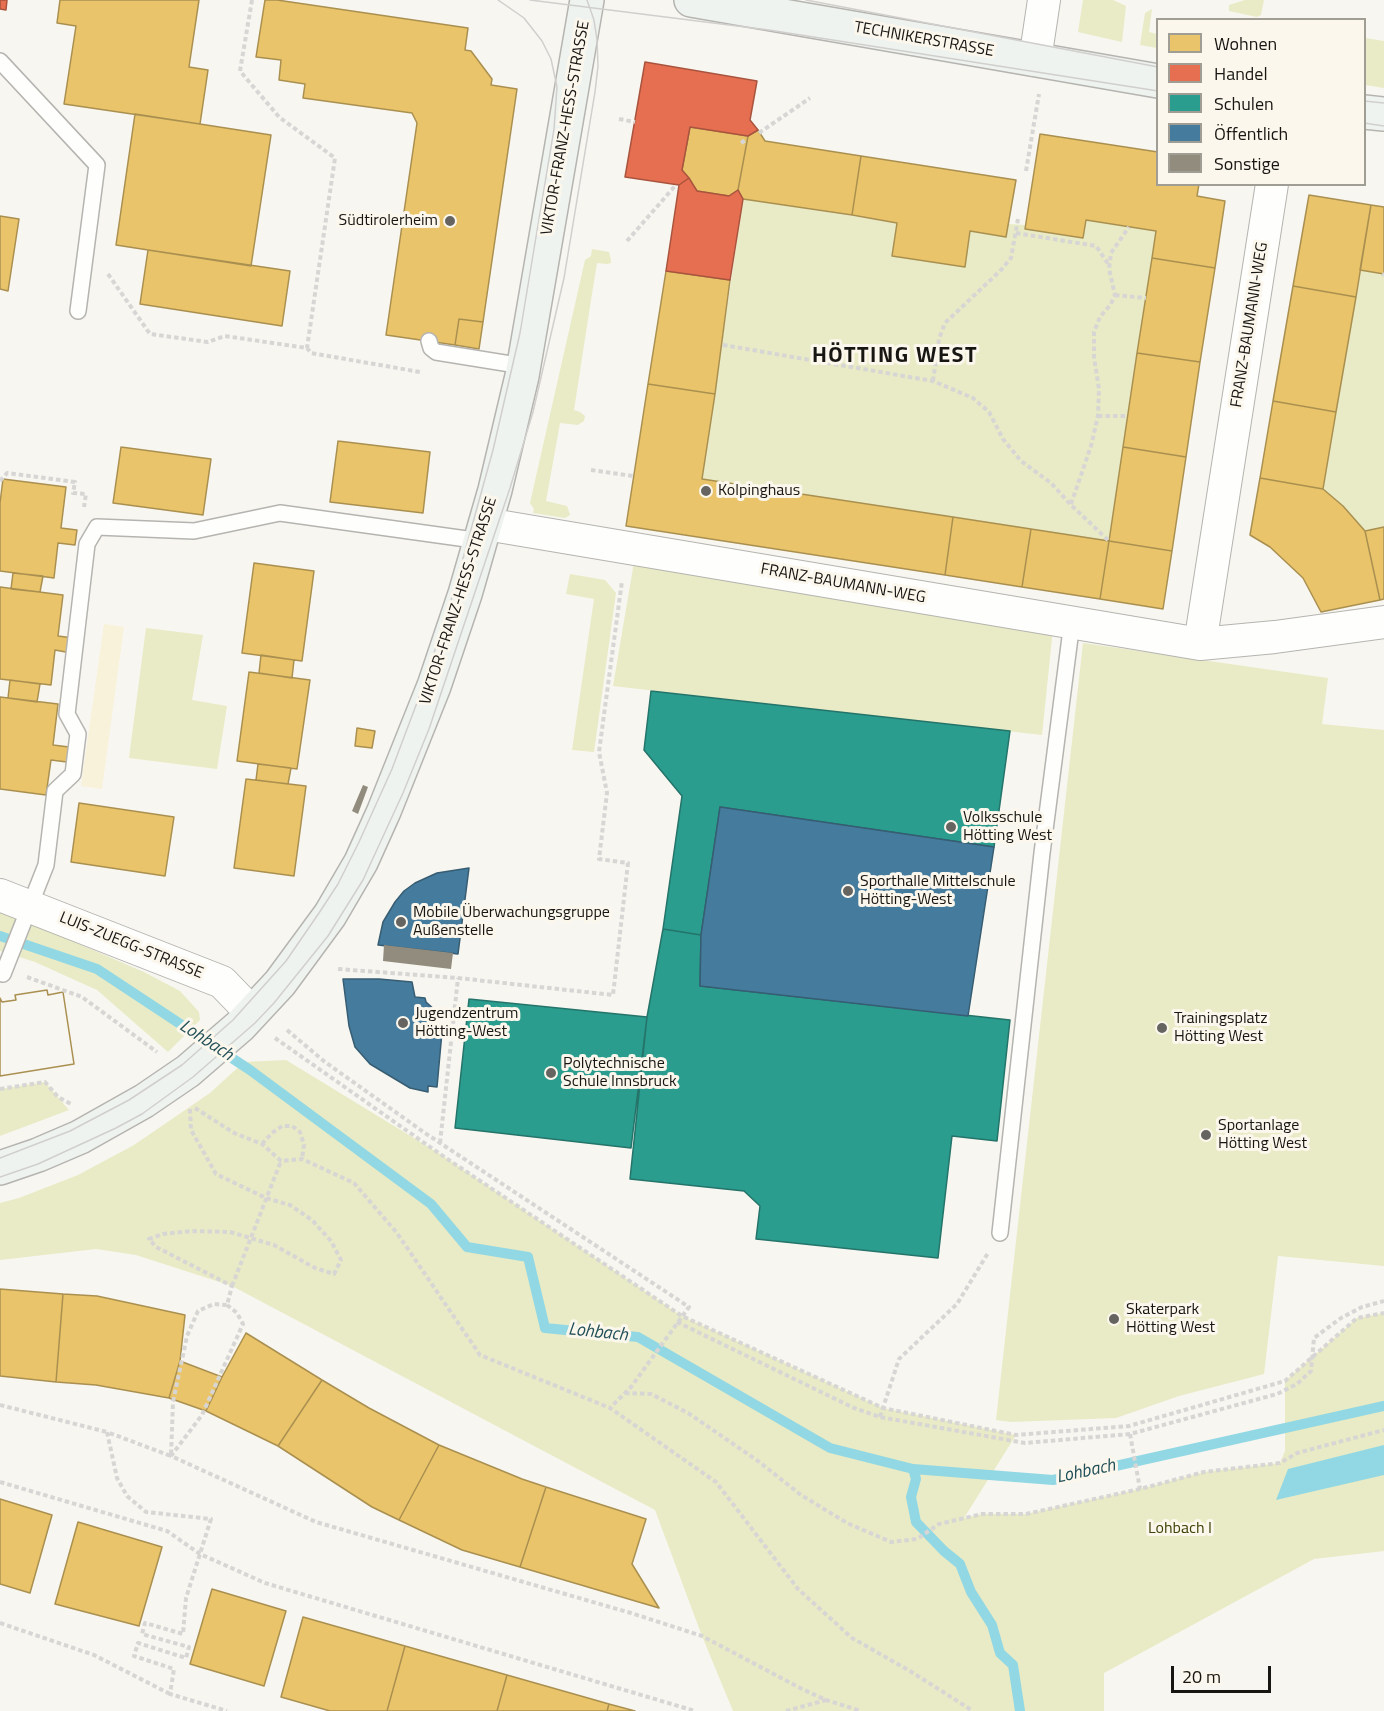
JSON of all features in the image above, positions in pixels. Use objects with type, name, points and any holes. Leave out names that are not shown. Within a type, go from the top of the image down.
[{"type":"street","name":"VIKTOR-FRANZ-HESS-STRASSE","points":[[0,1168],[80,1137],[144,1101],[176,1065],[222,1041],[280,983],[314,939],[361,862],[384,812],[434,686],[483,533],[523,366],[587,0]]},
{"type":"street","name":"TECHNIKERSTRASSE","points":[[691,0],[1156,81]]},
{"type":"street","points":[[1040,60],[1044,0]]},
{"type":"street","points":[[1366,111],[1384,114]]},
{"type":"street","name":"FRANZ-BAUMANN-WEG","points":[[1200,644],[1272,186]]},
{"type":"street","name":"FRANZ-BAUMANN-WEG","points":[[483,533],[581,539],[1200,644],[1275,638],[1384,622]]},
{"type":"street","name":"LUIS-ZUEGG-STRASSE","points":[[0,895],[25,916],[222,982],[252,1013]]},
{"type":"lane","points":[[0,61],[97,165],[78,311]]},
{"type":"lane","points":[[429,341],[431,348],[436,352],[523,366]]},
{"type":"lane","points":[[4,971],[46,865],[55,791],[73,774],[78,734],[67,714],[87,544],[97,527],[194,531],[280,513],[483,533]]},
{"type":"lane","points":[[1000,1233],[1042,853],[1072,622]]},
{"type":"path","points":[[252,0],[240,70],[279,117],[335,158],[307,348]]},
{"type":"path","points":[[1026,171],[1040,60]]},
{"type":"path","points":[[759,133],[810,98]]},
{"type":"path","points":[[619,119],[635,122]]},
{"type":"path","points":[[741,143],[747,139]]},
{"type":"path","points":[[627,241],[675,186]]},
{"type":"path","points":[[933,381],[939,339],[945,323],[1011,258],[1018,219]]},
{"type":"path","points":[[1071,505],[1091,446],[1098,416],[1099,389],[1094,357],[1094,332],[1100,317],[1115,295],[1108,269],[1111,253],[1129,227]]},
{"type":"path","points":[[1016,232],[1096,246],[1110,265]]},
{"type":"path","points":[[87,244],[150,334],[208,342],[225,336],[307,348],[311,353],[426,373]]},
{"type":"path","points":[[1115,295],[1146,298]]},
{"type":"path","points":[[723,345],[933,381],[973,398],[989,412],[1003,440],[1022,461],[1051,483],[1109,541]]},
{"type":"path","points":[[1098,416],[1128,416]]},
{"type":"path","points":[[591,470],[633,476]]},
{"type":"path","points":[[0,481],[7,473],[75,482],[73,493],[86,494],[83,521],[115,527]]},
{"type":"path","points":[[338,969],[458,978],[613,995],[628,863],[599,859],[607,793],[599,752],[625,547]]},
{"type":"path","points":[[4,971],[82,997],[176,1065]]},
{"type":"path","points":[[440,1143],[458,978]]},
{"type":"path","points":[[252,1013],[278,1041],[682,1316],[883,1408],[1016,1435],[1129,1426],[1285,1381],[1357,1318],[1384,1313]]},
{"type":"path","points":[[287,1030],[325,1062],[440,1143],[689,1307],[631,1387],[610,1408]]},
{"type":"path","points":[[0,1089],[45,1082],[58,1097],[79,1109]]},
{"type":"path","points":[[232,1286],[156,1247],[149,1239],[163,1234],[192,1231],[230,1232],[274,1245],[315,1268],[334,1274],[341,1260],[332,1240],[312,1220],[290,1205],[266,1198],[216,1174],[191,1130],[189,1103],[234,1133],[262,1144],[281,1161],[302,1159],[354,1183],[397,1233],[480,1355],[610,1408],[716,1482],[798,1589],[852,1638],[973,1711]]},
{"type":"path","points":[[262,1144],[282,1126],[292,1126],[300,1132],[304,1145],[302,1159]]},
{"type":"path","points":[[227,1305],[232,1286],[281,1161]]},
{"type":"path","points":[[880,1417],[899,1359],[957,1304],[1000,1233]]},
{"type":"path","points":[[677,1322],[854,1408],[880,1417],[1026,1443],[1130,1434],[1277,1394],[1297,1384],[1311,1371],[1314,1338],[1341,1318],[1362,1307],[1384,1301]]},
{"type":"path","points":[[214,1304],[227,1305],[237,1313],[243,1324],[202,1415],[171,1456],[173,1402],[187,1336],[198,1311],[214,1304]]},
{"type":"path","points":[[625,1393],[651,1394],[688,1413],[758,1461],[801,1495],[847,1523],[891,1542],[917,1539],[939,1524],[982,1514],[1026,1514],[1140,1489],[1204,1472],[1280,1463],[1298,1453],[1384,1430]]},
{"type":"path","points":[[0,1405],[106,1432],[171,1456],[316,1522],[631,1613],[702,1636],[826,1700],[861,1711]]},
{"type":"path","points":[[106,1432],[117,1478],[128,1496],[146,1512],[211,1519],[186,1598],[183,1634],[145,1623],[142,1634],[189,1647],[186,1658],[138,1643],[134,1656],[174,1669],[170,1694]]},
{"type":"path","points":[[1130,1434],[1140,1489]]},
{"type":"path","points":[[0,1482],[167,1531],[200,1554],[265,1583],[695,1711]]},
{"type":"path","points":[[0,1623],[94,1655],[170,1694],[226,1711]]},
{"type":"path","points":[[786,1711],[826,1700]]},
{"type":"green space","points":[[1083,0],[1113,0],[1126,6],[1122,42],[1078,32]]},
{"type":"green space","points":[[1245,0],[1264,0],[1261,15],[1257,17],[1229,11],[1229,5]]},
{"type":"green space","points":[[1152,9],[1149,32],[1156,34],[1156,48],[1140,45],[1145,13]]},
{"type":"green space","points":[[1366,38],[1384,41],[1384,88],[1366,85]]},
{"type":"green space","points":[[743,199],[897,223],[892,256],[964,267],[970,231],[1006,237],[1009,224],[1026,225],[1026,229],[1082,238],[1086,220],[1156,231],[1109,541],[702,479]]},
{"type":"green space","points":[[592,249],[609,252],[611,263],[597,263],[574,410],[585,416],[584,421],[578,425],[560,423],[546,501],[567,506],[570,515],[565,518],[533,513],[534,509],[530,503],[585,260],[591,256]]},
{"type":"green space","points":[[1360,270],[1384,274],[1384,527],[1365,531],[1343,506],[1323,489]]},
{"type":"green space","points":[[634,562],[1054,619],[1042,735],[613,686]]},
{"type":"green space","points":[[570,574],[605,580],[616,593],[594,752],[572,750],[594,599],[566,594]]},
{"type":"green space","points":[[146,628],[203,635],[192,700],[227,706],[217,769],[129,758]]},
{"type":"green space","name":"Sportanlage Hötting West","points":[[1083,643],[1328,678],[1322,724],[1384,730],[1384,1266],[1278,1256],[1264,1374],[1179,1396],[1116,1418],[1011,1422],[996,1420]]},
{"type":"green space","points":[[0,910],[144,972],[180,991],[199,1012],[200,1020],[168,1052],[97,990],[35,962],[0,951]]},
{"type":"green space","name":"Lohbach I","points":[[286,1060],[440,1154],[682,1316],[883,1408],[1016,1435],[964,1518],[982,1514],[1026,1514],[1140,1489],[1204,1472],[1280,1463],[1285,1451],[1285,1381],[1357,1318],[1384,1313],[1384,1551],[1314,1559],[1104,1673],[1104,1711],[733,1711],[655,1510],[232,1286],[136,1255],[96,1249],[0,1260],[0,1203],[78,1175],[134,1145],[210,1093],[244,1062]]},
{"type":"green space","points":[[45,1082],[69,1110],[0,1136],[0,1089]]},
{"type":"sand","points":[[104,624],[124,627],[102,789],[81,786]]},
{"type":"water","points":[[1384,1445],[1384,1475],[1276,1500],[1288,1469]]},
{"type":"building: Wohnen","points":[[60,0],[199,0],[189,67],[208,70],[200,124],[64,104],[76,26],[57,23]]},
{"type":"building: Wohnen","name":"Südtirolerheim","points":[[265,0],[468,28],[465,50],[471,51],[492,79],[491,85],[517,89],[483,322],[459,319],[455,345],[386,335],[417,123],[412,113],[303,98],[305,84],[279,80],[281,60],[256,57]]},
{"type":"building: Wohnen","points":[[135,114],[271,135],[251,266],[116,245]]},
{"type":"building: Wohnen","points":[[690,127],[748,136],[738,190],[729,196],[697,191],[682,170]]},
{"type":"building: Wohnen","points":[[758,130],[765,141],[861,156],[852,215],[743,199],[738,190],[748,136]]},
{"type":"building: Wohnen","points":[[1040,134],[1156,152],[1156,186],[1199,186],[1197,196],[1225,201],[1215,268],[1152,258],[1156,231],[1086,220],[1083,238],[1025,229]]},
{"type":"building: Wohnen","points":[[861,156],[1016,180],[1006,237],[970,231],[965,267],[892,256],[897,223],[852,215]]},
{"type":"building: Wohnen","points":[[1309,195],[1371,205],[1356,297],[1293,286]]},
{"type":"building: Wohnen","points":[[1371,205],[1384,207],[1384,274],[1360,270]]},
{"type":"building: Wohnen","points":[[0,216],[19,219],[8,291],[0,289]]},
{"type":"building: Wohnen","points":[[148,250],[290,271],[282,326],[140,304]]},
{"type":"building: Wohnen","points":[[1152,258],[1215,268],[1200,362],[1137,353]]},
{"type":"building: Wohnen","points":[[666,271],[730,280],[715,394],[648,384]]},
{"type":"building: Wohnen","points":[[1293,286],[1356,297],[1336,412],[1273,401]]},
{"type":"building: Wohnen","points":[[459,319],[483,322],[479,349],[455,345]]},
{"type":"building: Wohnen","points":[[1137,353],[1200,362],[1186,457],[1123,447]]},
{"type":"building: Wohnen","name":"Kolpinghaus","points":[[648,384],[715,394],[702,479],[953,517],[945,575],[626,526]]},
{"type":"building: Wohnen","points":[[1273,401],[1336,412],[1323,489],[1260,478]]},
{"type":"building: Wohnen","points":[[338,441],[430,452],[423,513],[330,502]]},
{"type":"building: Wohnen","points":[[121,447],[211,459],[203,515],[113,503]]},
{"type":"building: Wohnen","points":[[1123,447],[1186,457],[1172,551],[1109,541]]},
{"type":"building: Wohnen","points":[[1260,478],[1323,489],[1343,506],[1365,531],[1380,600],[1321,612],[1303,578],[1270,547],[1250,535]]},
{"type":"building: Wohnen","points":[[3,479],[66,487],[61,528],[77,530],[75,545],[58,543],[54,578],[0,571],[0,503]]},
{"type":"building: Wohnen","points":[[953,517],[1031,529],[1022,587],[945,575]]},
{"type":"building: Wohnen","points":[[1384,527],[1384,599],[1380,600],[1365,531]]},
{"type":"building: Wohnen","points":[[1031,529],[1109,541],[1100,599],[1022,587]]},
{"type":"building: Wohnen","points":[[1109,541],[1172,551],[1163,609],[1100,599]]},
{"type":"building: Wohnen","points":[[254,563],[314,571],[302,661],[242,653]]},
{"type":"building: Wohnen","points":[[13,573],[43,576],[40,592],[11,589]]},
{"type":"building: Wohnen","points":[[0,587],[63,595],[58,636],[73,638],[71,653],[55,650],[51,685],[0,679]]},
{"type":"building: Wohnen","points":[[261,655],[294,660],[292,678],[259,673]]},
{"type":"building: Wohnen","points":[[249,672],[310,680],[297,769],[237,761]]},
{"type":"building: Wohnen","points":[[10,680],[40,684],[37,702],[8,698]]},
{"type":"building: Wohnen","points":[[0,697],[58,704],[53,745],[69,747],[67,762],[51,760],[46,795],[0,789]]},
{"type":"building: Wohnen","points":[[357,728],[375,731],[372,748],[355,746]]},
{"type":"building: Wohnen","points":[[258,764],[291,768],[288,784],[256,780]]},
{"type":"building: Wohnen","points":[[246,779],[306,786],[294,876],[234,868]]},
{"type":"building: Wohnen","points":[[79,803],[174,817],[165,876],[71,862]]},
{"type":"building: Wohnen","points":[[47,990],[48,995],[63,992],[74,1064],[0,1076],[0,998],[2,1002],[16,1000],[15,995]]},
{"type":"building: Wohnen","points":[[47,990],[48,995],[63,992],[74,1064],[0,1076],[0,998],[2,1002],[16,1000],[15,995]]},
{"type":"building: Wohnen","points":[[0,1289],[63,1294],[56,1382],[0,1376]]},
{"type":"building: Wohnen","points":[[63,1294],[97,1296],[185,1315],[180,1361],[169,1398],[96,1385],[56,1382]]},
{"type":"building: Wohnen","points":[[246,1333],[322,1380],[278,1446],[206,1411]]},
{"type":"building: Wohnen","points":[[180,1361],[222,1377],[206,1411],[169,1398]]},
{"type":"building: Wohnen","points":[[322,1380],[439,1445],[399,1520],[372,1507],[278,1446]]},
{"type":"building: Wohnen","points":[[439,1445],[546,1487],[520,1567],[462,1550],[399,1520]]},
{"type":"building: Wohnen","points":[[546,1487],[646,1519],[632,1564],[659,1608],[520,1567]]},
{"type":"building: Wohnen","points":[[0,1499],[52,1515],[30,1593],[0,1584]]},
{"type":"building: Wohnen","points":[[78,1522],[162,1547],[139,1626],[55,1604]]},
{"type":"building: Wohnen","points":[[212,1589],[286,1611],[264,1686],[190,1664]]},
{"type":"building: Wohnen","points":[[303,1617],[405,1646],[387,1711],[330,1711],[281,1697]]},
{"type":"building: Wohnen","points":[[405,1646],[507,1675],[497,1711],[387,1711]]},
{"type":"building: Wohnen","points":[[507,1675],[609,1704],[607,1711],[497,1711]]},
{"type":"building: Wohnen","points":[[609,1704],[635,1711],[607,1711]]},
{"type":"building: Handel","points":[[0,0],[7,0],[6,10],[0,9]]},
{"type":"building: Handel","points":[[645,62],[757,81],[750,120],[758,130],[748,136],[690,127],[682,170],[689,178],[679,185],[625,177]]},
{"type":"building: Handel","points":[[689,178],[697,191],[729,196],[738,190],[743,199],[730,280],[666,271],[679,185]]},
{"type":"building: Schulen","name":"Volksschule Hötting West","points":[[651,691],[1010,731],[994,847],[720,807],[701,935],[663,929],[682,796],[644,750]]},
{"type":"building: Schulen","points":[[663,929],[701,935],[700,986],[1010,1020],[997,1141],[952,1136],[938,1258],[756,1239],[760,1206],[744,1191],[630,1179],[647,1017]]},
{"type":"building: Schulen","name":"Polytechnische Schule Innsbruck","points":[[469,999],[647,1017],[631,1148],[455,1128]]},
{"type":"building: Öffentlich","name":"Sporthalle Mittelschule Hötting-West","points":[[720,807],[994,847],[968,1016],[700,986],[701,935]]},
{"type":"building: Öffentlich","points":[[469,868],[458,954],[378,945],[383,922],[404,891],[437,873]]},
{"type":"building: Öffentlich","points":[[343,979],[412,982],[415,997],[425,998],[426,1002],[436,1011],[434,1031],[442,1032],[437,1087],[428,1086],[428,1092],[410,1088],[370,1064],[355,1047],[349,1026]]},
{"type":"building: Sonstige","points":[[363,785],[368,787],[358,814],[352,811]]},
{"type":"building: Sonstige","points":[[384,945],[453,953],[451,969],[383,961]]},
{"type":"waterway","name":"Lohbach","points":[[0,936],[97,969],[250,1070],[431,1204],[467,1247],[528,1257],[545,1328],[638,1337],[830,1448],[913,1469],[1053,1480],[1384,1406]]},
{"type":"waterway","points":[[913,1469],[916,1479],[911,1497],[916,1522],[960,1564],[971,1592],[992,1625],[1000,1653],[1013,1665],[1020,1711]]},
{"type":"tram line","points":[[0,1158],[70,1131],[129,1100],[182,1065],[233,1020],[286,961],[338,884],[392,769],[424,684],[454,591],[493,450],[520,333],[554,129],[557,87],[551,59],[542,41],[524,18],[498,0]]},
{"type":"tram line","points":[[530,0],[769,30],[1156,91]]},
{"type":"tram line","points":[[0,1177],[38,1164],[116,1128],[142,1114],[193,1077],[255,1023],[274,1003],[328,936],[363,880],[403,793],[429,729],[510,488],[533,412],[564,278],[595,92],[598,66],[597,40],[594,20],[587,0]]},
{"type":"tram line","points":[[806,0],[1156,67]]},
{"type":"tram line","points":[[1366,101],[1384,103]]},
{"type":"tram line","points":[[1366,123],[1384,126]]},
{"type":"place","name":"Südtirolerheim","points":[[450,221]]},
{"type":"place","name":"Kolpinghaus","points":[[706,491]]},
{"type":"place","name":"Volksschule Hötting West","points":[[951,827]]},
{"type":"place","name":"Sporthalle Mittelschule Hötting-West","points":[[848,891]]},
{"type":"place","name":"Mobile Überwachungsgruppe Außenstelle","points":[[401,922]]},
{"type":"place","name":"Jugendzentrum Hötting-West","points":[[403,1023]]},
{"type":"place","name":"Trainingsplatz Hötting West","points":[[1162,1028]]},
{"type":"place","name":"Polytechnische Schule Innsbruck","points":[[551,1073]]},
{"type":"place","name":"Sportanlage Hötting West","points":[[1206,1135]]},
{"type":"place","name":"Skaterpark Hötting West","points":[[1114,1319]]},
{"type":"district","name":"HÖTTING WEST","points":[[895,357]]}]
